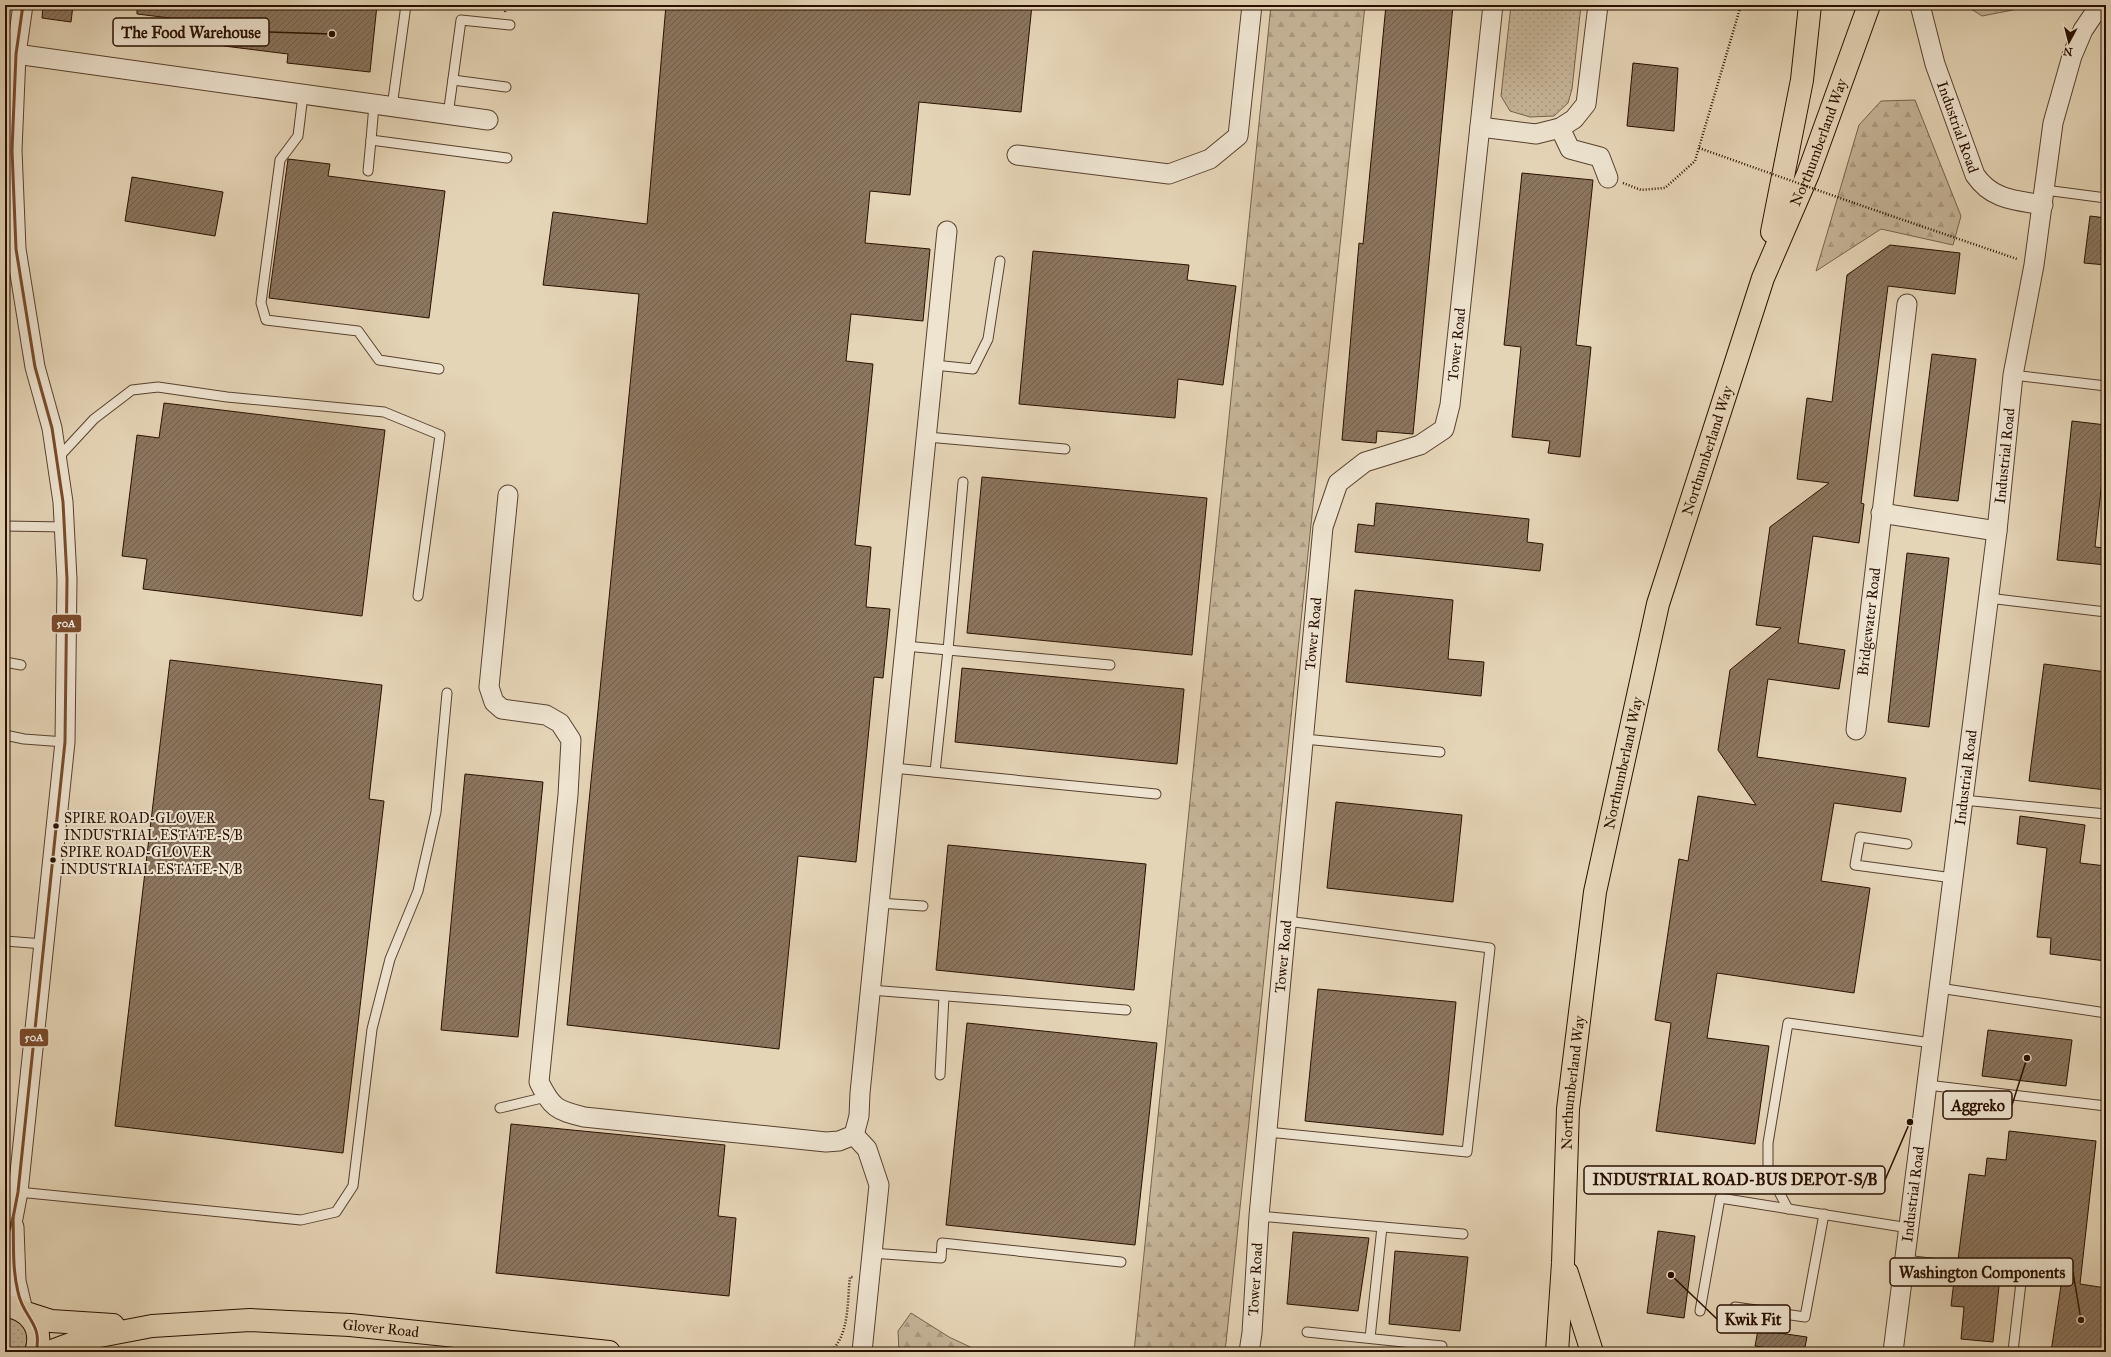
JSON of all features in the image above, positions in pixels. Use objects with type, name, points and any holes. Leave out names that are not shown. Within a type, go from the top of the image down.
[{"type":"main road","name":"Northumberland Way","points":[[1763,278],[1795,121],[1810,5]]},
{"type":"main road","name":"Northumberland Way","points":[[1557,1352],[1563,1262],[1568,1109],[1595,892],[1658,604],[1763,278],[1808,174],[1869,5]]},
{"type":"main road","name":"Northumberland Way","points":[[1563,1262],[1592,1352]]},
{"type":"main road","name":"Glover Road","points":[[18,1310],[42,1319],[64,1322],[152,1326],[250,1320],[292,1320],[409,1330],[609,1352]]},
{"type":"main road","points":[[18,1310],[37,1328],[38,1337],[36,1352]]},
{"type":"main road","name":"Glover Road","points":[[49,1352],[84,1339],[152,1326]]},
{"type":"street","points":[[18,1310],[14,1218],[18,1192],[65,742],[67,579],[64,527],[52,428],[35,367],[11,250],[12,150],[16,54],[22,5]]},
{"type":"street","points":[[1017,155],[1169,174],[1210,159],[1238,136],[1252,5]]},
{"type":"street","name":"Tower Road","points":[[1249,1352],[1252,1333],[1259,1216],[1323,527],[1338,483],[1365,462],[1420,445],[1444,429],[1450,405],[1493,5]]},
{"type":"street","points":[[1480,127],[1536,134],[1560,128],[1574,119],[1586,104],[1598,5]]},
{"type":"street","name":"Industrial Road","points":[[1920,5],[1934,64],[1976,175],[1983,186],[1992,193],[2004,197],[2044,197]]},
{"type":"street","name":"Industrial Road","points":[[1893,1352],[1997,531],[2013,375],[2034,265],[2053,123],[2072,56],[2083,30],[2100,5]]},
{"type":"street","points":[[16,54],[488,120]]},
{"type":"street","points":[[1560,128],[1570,149],[1600,157],[1608,178]]},
{"type":"street","points":[[854,1135],[859,1116],[870,990],[947,231]]},
{"type":"street","name":"Bridgewater Road","points":[[1856,730],[1907,304]]},
{"type":"street","points":[[508,495],[489,687],[494,702],[502,709],[546,715],[560,723],[571,740],[568,795],[539,1082],[548,1102],[565,1112],[584,1117],[826,1142],[839,1141],[854,1135]]},
{"type":"street","points":[[1881,513],[1997,531]]},
{"type":"street","points":[[854,1135],[867,1149],[879,1185],[862,1352]]},
{"type":"street","points":[[5,1243],[14,1218]]},
{"type":"street","name":"Tower Road","points":[[1252,1333],[1261,1352]]},
{"type":"lane","points":[[368,171],[371,140],[383,106],[406,5]]},
{"type":"lane","points":[[448,115],[461,20],[510,25]]},
{"type":"lane","points":[[453,80],[506,87]]},
{"type":"lane","points":[[303,94],[298,136],[280,160],[260,303],[266,320],[358,331],[379,360],[439,369]]},
{"type":"lane","points":[[371,140],[507,158]]},
{"type":"lane","points":[[2044,197],[2106,198]]},
{"type":"lane","points":[[934,365],[973,369],[988,339],[1000,261]]},
{"type":"lane","points":[[2013,375],[2106,386]]},
{"type":"lane","points":[[56,460],[94,419],[132,390],[158,387],[227,397],[384,412],[440,435],[418,596]]},
{"type":"lane","points":[[927,437],[1065,449]]},
{"type":"lane","points":[[935,772],[948,650],[963,482]]},
{"type":"lane","points":[[5,526],[64,527]]},
{"type":"lane","points":[[1988,598],[2106,612]]},
{"type":"lane","points":[[905,646],[1110,665]]},
{"type":"lane","points":[[5,662],[22,665]]},
{"type":"lane","points":[[18,1192],[301,1220],[336,1212],[353,1186],[372,1029],[390,959],[418,891],[436,812],[447,693]]},
{"type":"lane","points":[[5,735],[24,739],[65,742]]},
{"type":"lane","points":[[1304,739],[1440,752]]},
{"type":"lane","points":[[893,768],[1156,794]]},
{"type":"lane","points":[[1963,800],[2106,814]]},
{"type":"lane","points":[[1907,844],[1860,837],[1855,865],[1953,878]]},
{"type":"lane","points":[[879,903],[923,906]]},
{"type":"lane","points":[[1267,1132],[1467,1152],[1490,948],[1286,921]]},
{"type":"lane","points":[[5,941],[44,944]]},
{"type":"lane","points":[[1939,988],[2106,1013]]},
{"type":"lane","points":[[870,990],[1126,1010]]},
{"type":"lane","points":[[940,1075],[944,996]]},
{"type":"lane","points":[[1788,1209],[1768,1171],[1768,1143],[1788,1023],[1932,1043]]},
{"type":"lane","points":[[1927,1085],[2106,1106]]},
{"type":"lane","points":[[500,1108],[546,1097]]},
{"type":"lane","points":[[1700,1311],[1720,1198],[1909,1228]]},
{"type":"lane","points":[[1734,1307],[1805,1318],[1824,1214]]},
{"type":"lane","points":[[1259,1216],[1463,1234]]},
{"type":"lane","points":[[1370,1338],[1382,1227]]},
{"type":"lane","points":[[871,1252],[941,1258],[942,1243],[1121,1262]]},
{"type":"lane","points":[[1905,1260],[2022,1274],[2013,1351]]},
{"type":"lane","points":[[1307,1332],[1442,1346]]},
{"type":"path","points":[[1608,178],[1641,190],[1665,188],[1695,161],[1741,5]]},
{"type":"path","points":[[1699,148],[2034,265]]},
{"type":"green space","points":[[1271,5],[1365,5],[1226,1343],[1224,1352],[1134,1352]]},
{"type":"green space","points":[[1511,5],[1581,5],[1572,89],[1568,103],[1554,116],[1530,117],[1510,111],[1501,96]]},
{"type":"green space","points":[[1965,5],[2026,5],[2023,8],[1982,16]]},
{"type":"green space","points":[[1915,100],[1961,216],[1953,245],[1881,229],[1816,271],[1859,125],[1881,101]]},
{"type":"green space","points":[[911,1313],[949,1337],[981,1352],[899,1352],[898,1331]]},
{"type":"green space","points":[[5,1317],[17,1321],[25,1329],[28,1339],[25,1352],[5,1352]]},
{"type":"building","points":[[43,5],[73,5],[71,22],[42,18]]},
{"type":"building","points":[[137,5],[377,5],[370,72],[287,63],[288,54],[224,46],[227,25],[137,14]]},
{"type":"building","points":[[666,5],[1032,5],[1021,112],[919,102],[910,195],[870,191],[865,243],[930,249],[923,321],[851,314],[846,361],[873,364],[855,545],[871,547],[866,607],[890,609],[883,678],[874,677],[856,862],[798,856],[779,1049],[567,1025],[639,294],[543,285],[553,212],[647,224]]},
{"type":"building","points":[[1386,5],[1453,5],[1413,434],[1377,431],[1376,443],[1342,440],[1359,243],[1363,244]]},
{"type":"building","points":[[1633,63],[1678,68],[1674,131],[1627,126]]},
{"type":"building","points":[[288,159],[330,164],[328,176],[445,191],[429,318],[269,298]]},
{"type":"building","points":[[1522,173],[1593,180],[1576,345],[1591,347],[1580,457],[1548,453],[1550,441],[1512,437],[1521,347],[1504,345]]},
{"type":"building","points":[[132,177],[223,192],[215,236],[125,221]]},
{"type":"building","points":[[2090,216],[2106,218],[2106,265],[2084,263]]},
{"type":"building","points":[[1890,245],[1960,253],[1955,294],[1888,286],[1861,503],[1864,504],[1859,543],[1813,536],[1798,643],[1845,650],[1839,689],[1768,679],[1757,757],[1906,778],[1901,812],[1834,803],[1821,881],[1870,888],[1854,993],[1717,973],[1707,1038],[1769,1046],[1755,1144],[1656,1131],[1671,1023],[1655,1020],[1679,859],[1688,861],[1698,796],[1756,805],[1718,750],[1730,670],[1781,628],[1756,625],[1770,527],[1829,483],[1797,479],[1807,398],[1832,402],[1847,275]]},
{"type":"building","points":[[1033,251],[1189,265],[1187,280],[1236,286],[1223,385],[1178,379],[1175,418],[1019,404]]},
{"type":"building","points":[[1932,354],[1976,359],[1958,501],[1914,496]]},
{"type":"building","points":[[164,403],[385,430],[362,616],[143,589],[147,559],[122,556],[137,435],[159,438]]},
{"type":"building","points":[[2072,421],[2106,425],[2106,481],[2102,480],[2095,547],[2106,548],[2106,565],[2057,560]]},
{"type":"building","points":[[982,477],[1207,498],[1192,655],[967,633]]},
{"type":"building","points":[[1376,503],[1529,519],[1527,542],[1543,544],[1540,571],[1355,552],[1358,524],[1374,526]]},
{"type":"building","points":[[1907,553],[1949,558],[1929,727],[1888,722]]},
{"type":"building","points":[[1355,590],[1453,600],[1448,659],[1484,662],[1481,696],[1346,682]]},
{"type":"building","points":[[170,660],[382,685],[369,799],[384,801],[343,1153],[115,1126]]},
{"type":"building","points":[[2044,664],[2106,672],[2106,790],[2029,781]]},
{"type":"building","points":[[962,668],[1184,689],[1177,764],[955,742]]},
{"type":"building","points":[[465,774],[543,782],[518,1037],[441,1030]]},
{"type":"building","points":[[1336,802],[1462,815],[1453,902],[1327,888]]},
{"type":"building","points":[[2020,816],[2085,825],[2080,863],[2106,866],[2106,961],[2050,954],[2051,938],[2037,937],[2047,848],[2017,844]]},
{"type":"building","points":[[948,845],[1146,864],[1134,990],[936,970]]},
{"type":"building","points":[[1318,989],[1456,1002],[1443,1135],[1305,1121]]},
{"type":"building","points":[[967,1023],[1157,1043],[1135,1245],[946,1225]]},
{"type":"building","points":[[1988,1030],[2072,1040],[2066,1086],[1982,1076]]},
{"type":"building","points":[[511,1124],[725,1145],[718,1216],[736,1218],[729,1296],[496,1273]]},
{"type":"building","points":[[2009,1131],[2096,1141],[2080,1284],[2106,1288],[2106,1352],[2051,1352],[2064,1266],[2003,1259],[2002,1266],[1958,1260],[1969,1174],[1985,1176],[1987,1158],[2006,1160]]},
{"type":"building","points":[[1658,1231],[1695,1236],[1684,1318],[1647,1313]]},
{"type":"building","points":[[1293,1232],[1369,1238],[1358,1311],[1287,1304]]},
{"type":"building","points":[[1395,1251],[1468,1257],[1460,1331],[1389,1324]]},
{"type":"building","points":[[1955,1272],[2000,1277],[1993,1342],[1961,1339],[1964,1307],[1951,1306]]},
{"type":"building","points":[[1758,1330],[1807,1337],[1804,1352],[1790,1352],[1755,1346]]},
{"type":"transit line","name":"50A","points":[[5,1243],[13,1218],[18,1192],[65,742],[67,579],[63,502],[52,428],[35,367],[16,249],[12,150],[16,54],[23,5]]},
{"type":"transit line","name":"50A","points":[[13,1218],[16,1283],[20,1301],[35,1327],[37,1334],[36,1352]]},
{"type":"place","name":"The Food Warehouse","points":[[332,34]]},
{"type":"place","name":"SPIRE ROAD-GLOVER INDUSTRIAL ESTATE-S/B","points":[[56,826]]},
{"type":"place","name":"SPIRE ROAD-GLOVER INDUSTRIAL ESTATE-N/B","points":[[53,860]]},
{"type":"place","name":"Aggreko","points":[[2027,1058]]},
{"type":"place","name":"INDUSTRIAL ROAD-BUS DEPOT-S/B","points":[[1910,1122]]},
{"type":"place","name":"Kwik Fit","points":[[1671,1275]]},
{"type":"place","name":"Washington Components","points":[[2081,1320]]}]
